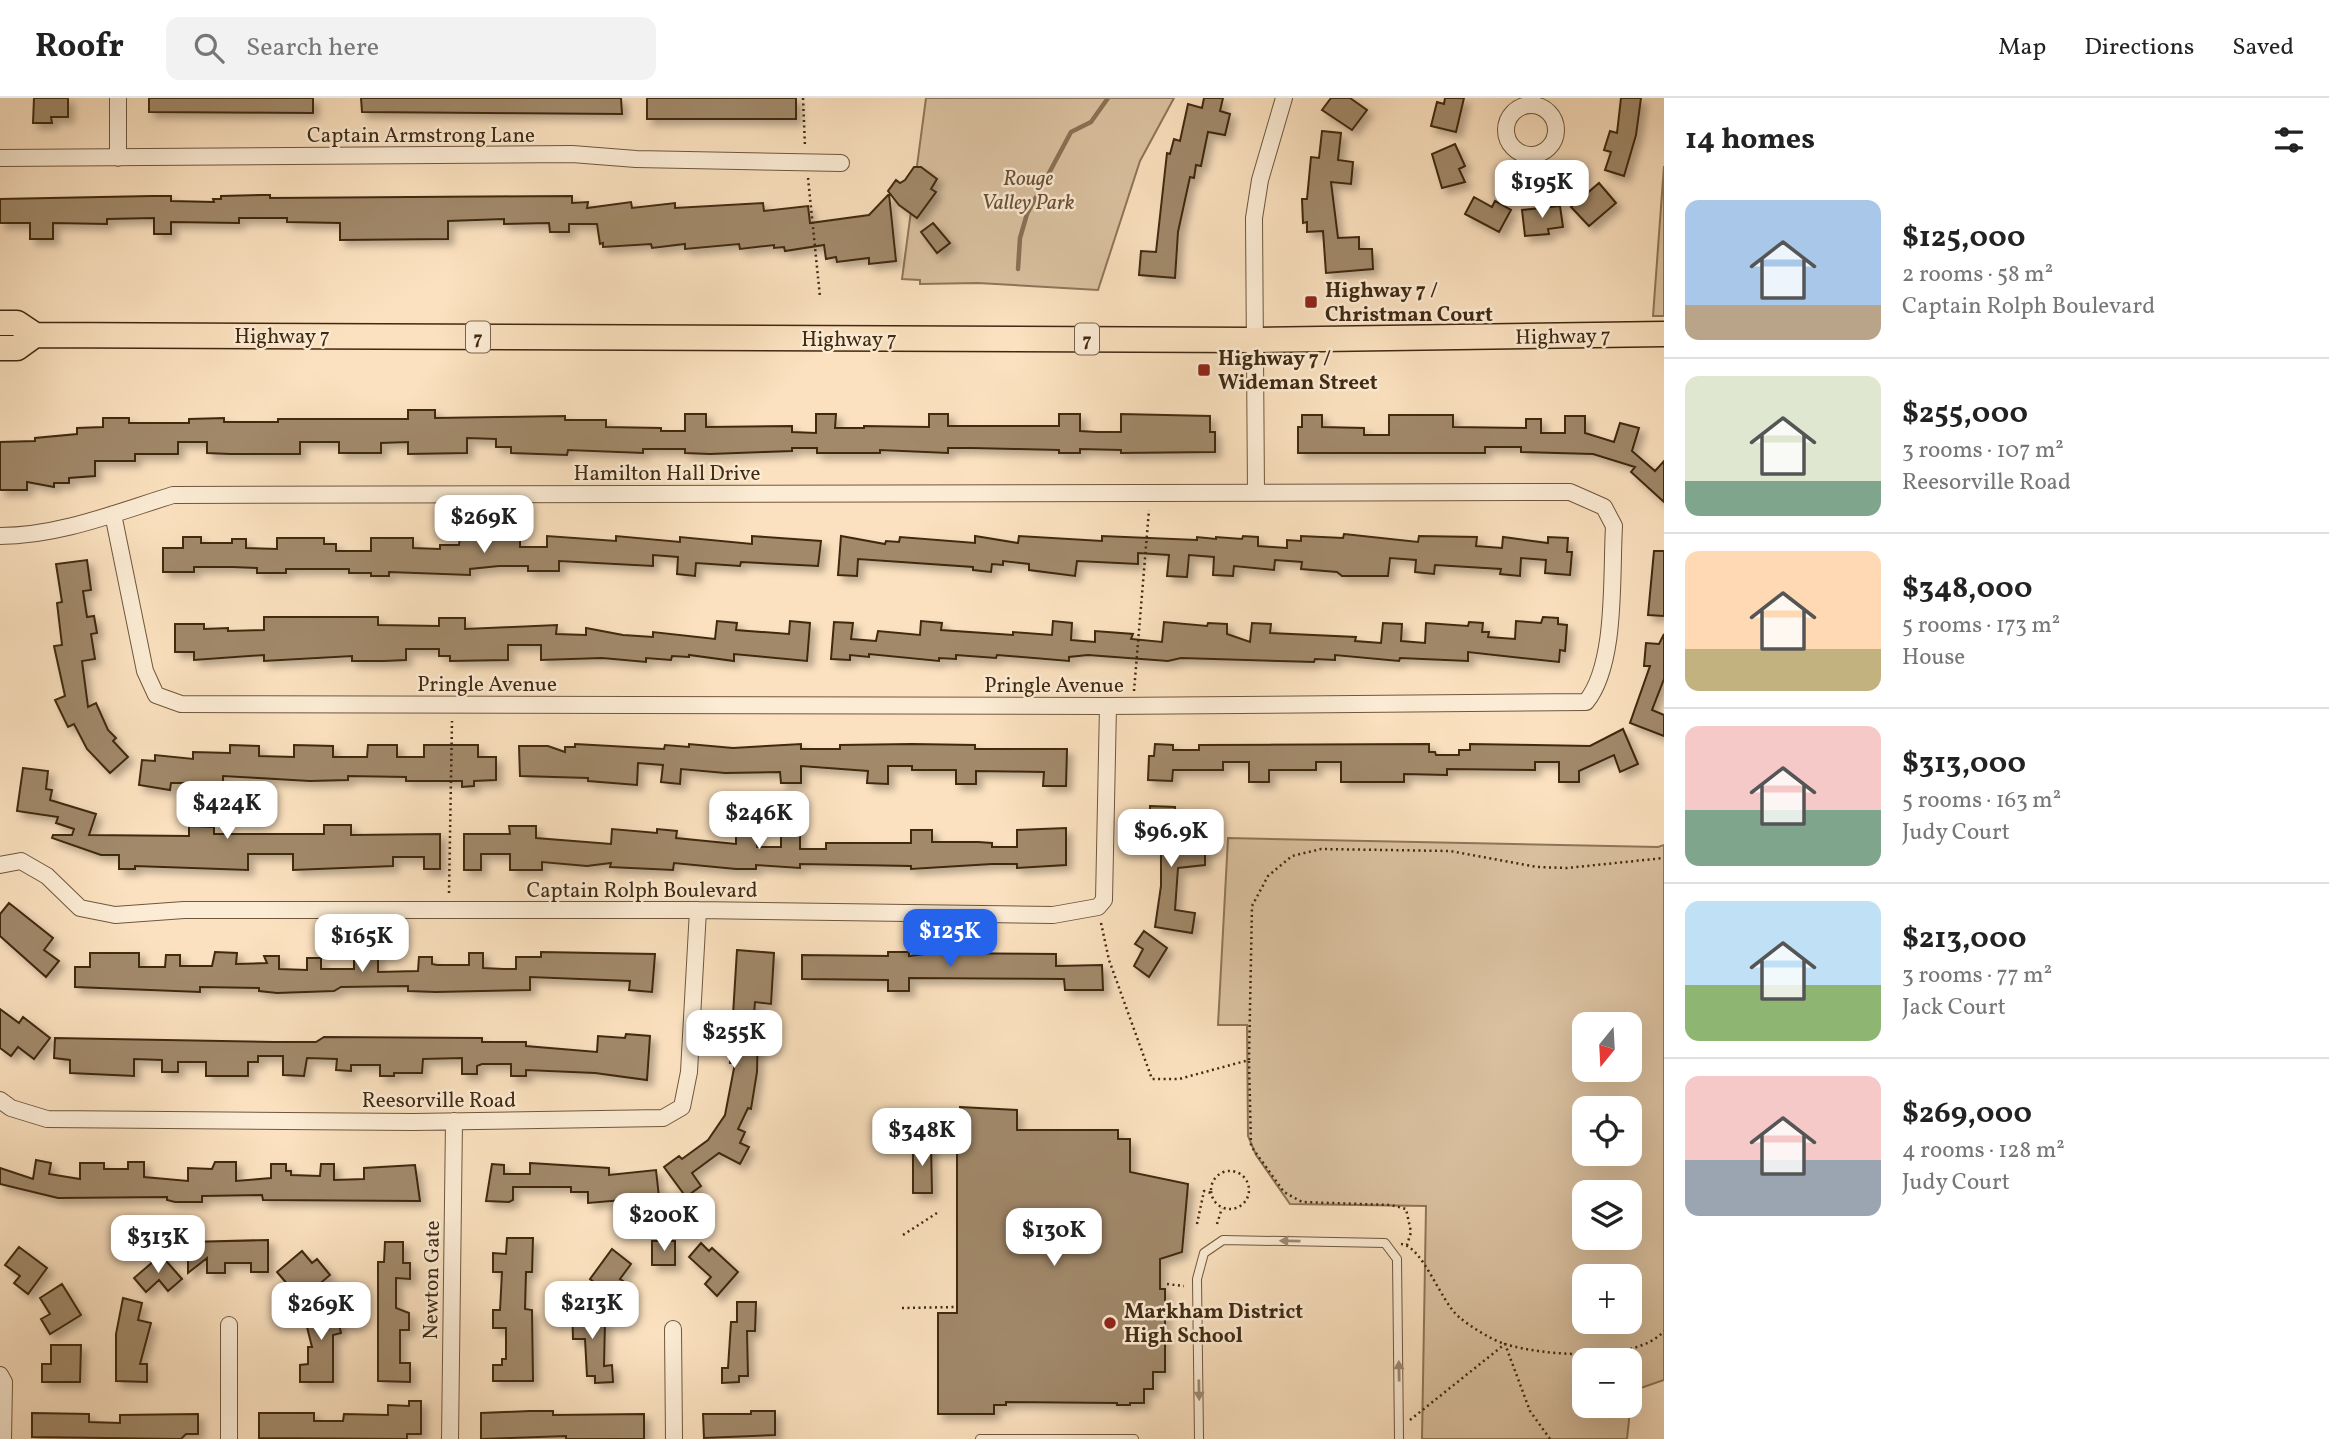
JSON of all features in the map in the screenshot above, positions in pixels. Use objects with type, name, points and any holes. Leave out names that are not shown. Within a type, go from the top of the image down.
[{"type":"main road","name":"Highway 7","points":[[0,323],[17,323],[35,335],[1255,340],[1664,334]]},
{"type":"main road","name":"Highway 7","points":[[0,348],[17,348],[35,335]]},
{"type":"street","points":[[118,98],[118,158]]},
{"type":"street","points":[[1256,493],[1254,218],[1260,180],[1284,98]]},
{"type":"street","name":"Captain Armstrong Lane","points":[[0,158],[572,155],[841,163]]},
{"type":"street","name":"Pringle Avenue","points":[[113,514],[145,671],[156,695],[181,704],[1554,705],[1586,702],[1598,687],[1606,664],[1614,526],[1604,507],[1570,492],[1256,493]]},
{"type":"street","name":"Hamilton Hall Drive","points":[[0,536],[23,536],[113,514],[173,495],[1256,493]]},
{"type":"street","points":[[1098,906],[1104,900],[1108,706]]},
{"type":"street","name":"Captain Rolph Boulevard","points":[[0,865],[21,861],[47,876],[80,908],[115,915],[184,910],[698,910],[1053,915],[1098,906]]},
{"type":"street","name":"Reesorville Road","points":[[0,1100],[11,1108],[47,1119],[454,1121],[663,1118],[682,1107],[689,1072],[698,910]]},
{"type":"street","name":"Newton Gate","points":[[450,1439],[454,1121]]},
{"type":"street","points":[[229,1325],[229,1439]]},
{"type":"street","points":[[673,1329],[674,1439]]},
{"type":"street","points":[[0,1375],[4,1381],[3,1439]]},
{"type":"lane","points":[[1199,1439],[1197,1279],[1204,1253],[1223,1240],[1385,1243],[1397,1259],[1399,1439]]},
{"type":"lane","points":[[980,1439],[1135,1439]]},
{"type":"path","points":[[803,98],[806,162],[820,297]]},
{"type":"path","points":[[1133,705],[1150,492]]},
{"type":"path","points":[[449,911],[452,705]]},
{"type":"path","points":[[1407,1245],[1411,1233],[1406,1209],[1391,1205],[1302,1202],[1284,1192],[1251,1146],[1249,1060],[1252,906],[1268,876],[1292,856],[1321,849],[1450,851],[1513,864],[1557,868],[1664,858]]},
{"type":"path","points":[[1098,906],[1109,960],[1152,1079],[1179,1079],[1249,1060]]},
{"type":"path","points":[[1224,1171],[1240,1173],[1249,1184],[1248,1200],[1236,1209],[1222,1208],[1214,1202],[1211,1193],[1213,1181],[1224,1171]]},
{"type":"path","points":[[1197,1224],[1204,1191],[1211,1193]]},
{"type":"path","points":[[1217,1224],[1222,1208]]},
{"type":"path","points":[[903,1235],[940,1211]]},
{"type":"path","points":[[1385,1243],[1407,1245],[1420,1256],[1447,1305],[1460,1318],[1505,1344],[1576,1353],[1612,1353],[1644,1346],[1664,1331]]},
{"type":"path","points":[[1167,1284],[1184,1286]]},
{"type":"path","points":[[902,1308],[955,1307]]},
{"type":"path","points":[[1400,1420],[1409,1421],[1416,1416],[1505,1344]]},
{"type":"path","points":[[1505,1344],[1530,1412],[1550,1439]]},
{"type":"green space","name":"Rouge Valley Park","points":[[926,98],[1174,98],[1140,161],[1098,290],[978,283],[920,284],[920,280],[902,279]]},
{"type":"green space","points":[[1664,166],[1664,316],[1653,316]]},
{"type":"green space","points":[[1228,838],[1664,845],[1664,1380],[1642,1388],[1642,1348],[1572,1348],[1572,1418],[1629,1418],[1627,1439],[1422,1439],[1426,1206],[1290,1204],[1256,1155],[1248,1136],[1247,1025],[1218,1025]]},
{"type":"building","points":[[34,98],[68,98],[68,117],[51,117],[52,123],[33,123]]},
{"type":"building","points":[[149,98],[313,98],[313,113],[149,112]]},
{"type":"building","points":[[361,98],[621,98],[622,114],[362,112]]},
{"type":"building","points":[[647,98],[796,98],[796,119],[647,119]]},
{"type":"building","points":[[1204,98],[1223,98],[1220,111],[1230,114],[1225,135],[1208,132],[1201,166],[1196,165],[1194,178],[1190,177],[1178,232],[1175,278],[1139,275],[1141,251],[1156,252],[1167,153],[1170,154],[1174,139],[1180,141],[1188,104],[1202,108]]},
{"type":"building","points":[[1331,98],[1350,98],[1367,110],[1352,130],[1322,110]]},
{"type":"building","points":[[1445,98],[1464,98],[1456,132],[1431,126],[1437,102],[1444,104]]},
{"type":"building","points":[[1621,98],[1641,98],[1636,135],[1624,176],[1605,170],[1611,152],[1604,150],[1610,131],[1617,133]]},
{"type":"building","points":[[1322,131],[1341,133],[1338,160],[1353,162],[1351,184],[1331,182],[1338,238],[1359,237],[1359,249],[1372,249],[1373,269],[1326,273],[1323,231],[1307,232],[1307,222],[1303,223],[1302,199],[1307,199],[1311,157],[1319,158]]},
{"type":"building","points":[[1455,144],[1465,166],[1459,169],[1465,182],[1442,188],[1432,154]]},
{"type":"building","points":[[914,167],[921,167],[937,179],[931,189],[936,192],[917,218],[899,205],[888,191],[896,180],[900,183],[905,180]]},
{"type":"building","points":[[1599,183],[1616,203],[1589,226],[1571,207]]},
{"type":"building","points":[[889,194],[896,261],[869,264],[869,258],[837,262],[836,257],[826,259],[824,245],[785,251],[784,247],[774,248],[774,245],[740,249],[739,244],[685,249],[685,244],[652,248],[651,244],[603,247],[603,243],[600,244],[597,224],[569,224],[569,232],[550,232],[549,223],[504,224],[504,219],[448,221],[448,239],[340,240],[340,223],[287,222],[287,218],[239,218],[239,223],[171,222],[171,234],[154,234],[154,218],[107,219],[107,224],[53,223],[53,239],[30,239],[30,223],[0,223],[0,199],[171,196],[171,201],[214,202],[213,199],[221,199],[221,196],[270,195],[270,198],[572,196],[572,203],[588,202],[587,208],[631,202],[632,208],[675,203],[675,208],[763,203],[764,211],[808,206],[810,223],[869,215]]},
{"type":"building","points":[[1474,197],[1492,207],[1495,201],[1511,210],[1499,232],[1465,214]]},
{"type":"building","points":[[1560,206],[1563,227],[1548,229],[1549,234],[1525,236],[1522,210]]},
{"type":"building","points":[[933,223],[950,243],[937,253],[921,232]]},
{"type":"building","points":[[408,410],[435,410],[435,418],[565,416],[565,420],[606,420],[606,427],[661,428],[661,431],[685,431],[685,414],[706,414],[706,427],[792,426],[792,432],[816,433],[816,414],[836,414],[835,428],[864,428],[929,427],[929,414],[948,414],[948,426],[1059,426],[1059,414],[1080,414],[1080,431],[1097,432],[1121,432],[1121,414],[1210,416],[1210,432],[1215,432],[1215,452],[1121,453],[1121,450],[1080,449],[1080,453],[1059,453],[1059,450],[948,448],[948,453],[880,450],[880,453],[817,453],[817,448],[792,448],[792,451],[710,454],[685,453],[685,449],[643,449],[643,453],[568,450],[567,455],[511,453],[511,447],[496,447],[496,439],[467,438],[467,453],[408,454],[408,442],[381,443],[381,453],[339,453],[339,442],[300,442],[300,454],[230,454],[207,453],[207,442],[178,442],[178,454],[135,454],[135,461],[95,461],[95,476],[69,478],[69,483],[54,483],[54,487],[27,482],[27,490],[0,490],[0,442],[35,441],[35,438],[77,434],[77,428],[103,427],[103,418],[129,418],[129,423],[189,423],[189,419],[224,418],[224,422],[278,422],[278,419],[408,419]]},
{"type":"building","points":[[1302,415],[1322,415],[1322,427],[1364,428],[1364,435],[1389,435],[1389,415],[1453,415],[1453,427],[1526,428],[1526,419],[1541,419],[1541,433],[1565,433],[1565,416],[1585,416],[1585,433],[1614,442],[1620,423],[1639,428],[1632,451],[1655,471],[1664,461],[1664,502],[1631,472],[1635,467],[1593,454],[1521,452],[1521,447],[1485,447],[1485,453],[1298,453],[1298,427],[1302,427]]},
{"type":"building","points":[[1344,534],[1418,542],[1419,536],[1477,537],[1476,546],[1502,548],[1503,537],[1548,543],[1548,537],[1568,538],[1567,552],[1572,552],[1570,575],[1545,573],[1546,560],[1521,558],[1520,576],[1500,574],[1501,569],[1435,565],[1434,574],[1415,572],[1416,560],[1390,558],[1388,576],[1342,576],[1337,572],[1301,569],[1302,562],[1275,560],[1274,570],[1234,566],[1233,576],[1213,575],[1214,557],[1189,555],[1187,577],[1167,576],[1169,555],[1138,553],[1138,564],[1077,561],[1075,576],[1029,570],[1029,564],[1003,561],[1003,565],[992,564],[991,572],[973,570],[973,567],[858,559],[857,576],[838,575],[841,536],[885,544],[886,541],[899,542],[900,537],[975,543],[975,536],[1018,543],[1019,536],[1102,541],[1102,536],[1197,540],[1197,537],[1242,539],[1243,536],[1258,537],[1258,546],[1287,548],[1287,540],[1301,541],[1301,536],[1343,538]]},
{"type":"building","points":[[499,536],[499,540],[520,540],[520,547],[547,547],[547,536],[616,541],[616,536],[680,542],[680,537],[752,544],[752,536],[821,541],[818,566],[741,562],[740,566],[696,563],[695,576],[677,574],[678,557],[653,555],[653,566],[559,561],[559,571],[528,571],[528,566],[499,566],[470,569],[470,575],[389,572],[389,576],[371,576],[371,573],[349,573],[349,569],[286,569],[286,573],[257,573],[257,568],[232,567],[194,567],[194,572],[163,572],[163,548],[183,548],[183,537],[201,537],[201,543],[232,543],[232,539],[246,539],[246,548],[277,549],[277,538],[324,538],[324,544],[336,544],[336,551],[371,551],[371,538],[413,538],[413,548],[440,549],[440,545],[459,545],[460,537]]},
{"type":"building","points":[[1654,551],[1664,551],[1664,616],[1648,615]]},
{"type":"building","points":[[87,560],[91,590],[83,591],[87,617],[94,616],[97,633],[91,634],[95,659],[82,661],[88,707],[96,703],[108,730],[116,738],[113,741],[128,757],[110,773],[87,749],[74,724],[68,727],[55,700],[65,696],[54,646],[62,645],[57,603],[62,602],[56,564]]},
{"type":"building","points":[[264,617],[378,617],[378,625],[439,626],[439,618],[465,618],[465,629],[557,625],[556,634],[586,635],[586,628],[623,635],[653,637],[653,632],[715,639],[717,621],[737,623],[736,630],[789,634],[790,621],[810,623],[807,661],[734,654],[734,661],[689,655],[672,656],[671,660],[646,658],[646,662],[602,658],[541,660],[541,645],[508,645],[508,660],[450,661],[450,656],[439,656],[439,649],[406,649],[406,660],[384,661],[352,661],[352,656],[264,661],[264,655],[194,660],[194,652],[175,652],[175,624],[204,624],[204,629],[228,628],[228,631],[264,630]]},
{"type":"building","points":[[1543,617],[1558,618],[1558,624],[1567,625],[1565,651],[1560,650],[1559,662],[1468,652],[1468,661],[1400,658],[1399,661],[1335,655],[1335,660],[1315,659],[1314,662],[1181,658],[1168,661],[1088,655],[1069,657],[1069,661],[997,655],[996,658],[956,655],[956,659],[939,658],[939,661],[869,654],[869,657],[850,655],[850,660],[831,659],[834,622],[853,623],[851,639],[876,641],[878,631],[920,635],[921,621],[942,623],[941,630],[1052,635],[1053,621],[1072,623],[1071,640],[1095,642],[1095,631],[1133,634],[1131,639],[1162,642],[1164,622],[1207,626],[1208,623],[1227,624],[1227,634],[1250,642],[1252,623],[1271,624],[1270,633],[1356,637],[1355,641],[1381,643],[1383,623],[1402,624],[1401,641],[1425,643],[1426,623],[1468,626],[1469,622],[1483,623],[1482,632],[1489,632],[1488,637],[1515,639],[1516,621],[1541,623]]},
{"type":"building","points":[[1664,634],[1664,679],[1652,710],[1664,715],[1664,736],[1630,723],[1650,666],[1644,666],[1646,643],[1659,644]]},
{"type":"building","points":[[1623,729],[1638,764],[1620,772],[1614,755],[1579,771],[1579,782],[1559,782],[1559,762],[1535,762],[1535,770],[1447,769],[1447,775],[1404,774],[1404,782],[1341,782],[1341,762],[1316,762],[1316,770],[1269,770],[1269,782],[1249,782],[1249,762],[1223,762],[1223,770],[1173,770],[1172,781],[1148,780],[1149,756],[1154,756],[1155,744],[1173,745],[1173,750],[1199,750],[1199,745],[1429,744],[1429,752],[1435,752],[1436,755],[1459,755],[1459,750],[1470,750],[1470,744],[1590,746]]},
{"type":"building","points":[[575,744],[664,749],[665,745],[689,747],[689,744],[733,748],[801,744],[801,749],[840,749],[840,745],[912,744],[975,745],[975,749],[1067,749],[1066,786],[1043,786],[1044,772],[976,771],[976,784],[956,784],[956,770],[912,770],[912,766],[888,766],[888,784],[867,783],[868,771],[801,766],[801,783],[781,783],[780,772],[725,773],[681,769],[680,784],[661,782],[663,765],[638,763],[637,785],[588,781],[588,778],[520,776],[519,746],[548,746],[565,752],[565,747],[575,747]]},
{"type":"building","points":[[230,745],[259,746],[259,756],[294,757],[294,745],[333,746],[333,757],[367,757],[368,745],[397,745],[397,757],[424,757],[424,745],[478,745],[478,757],[496,757],[496,780],[474,781],[474,786],[462,787],[462,781],[406,781],[406,777],[348,776],[348,780],[310,781],[223,776],[223,783],[171,783],[170,790],[139,785],[142,760],[155,761],[155,755],[193,759],[193,752],[230,753]]},
{"type":"building","points":[[23,768],[48,771],[46,789],[52,790],[50,800],[96,814],[89,835],[189,836],[189,826],[214,827],[214,834],[324,834],[324,825],[351,825],[351,835],[440,834],[440,869],[424,869],[424,857],[393,857],[393,866],[293,870],[293,854],[248,854],[248,870],[135,866],[135,869],[119,869],[119,855],[101,855],[52,838],[53,835],[72,835],[74,829],[56,823],[58,817],[17,811]]},
{"type":"building","points":[[1150,806],[1175,807],[1175,848],[1205,851],[1205,865],[1178,868],[1175,910],[1195,913],[1192,933],[1155,927],[1161,886],[1161,842],[1149,842]]},
{"type":"building","points":[[509,826],[536,826],[536,838],[611,844],[612,829],[657,833],[657,829],[677,831],[676,838],[736,844],[736,830],[756,830],[757,847],[781,847],[781,830],[800,830],[800,849],[826,849],[826,843],[911,843],[911,830],[932,830],[932,842],[978,842],[992,843],[992,847],[1017,847],[1017,830],[1066,828],[1066,865],[1017,868],[1017,864],[992,864],[911,869],[911,866],[800,864],[800,868],[756,865],[756,869],[736,869],[674,863],[673,870],[610,867],[611,863],[587,866],[542,862],[542,870],[510,870],[510,854],[481,854],[481,870],[464,870],[464,834],[510,834]]},
{"type":"building","points":[[9,903],[53,938],[44,950],[59,961],[46,977],[0,936],[0,914]]},
{"type":"building","points":[[1144,931],[1167,948],[1149,977],[1134,966],[1143,949],[1135,944]]},
{"type":"building","points":[[737,950],[774,953],[771,1004],[755,1002],[753,1027],[758,1027],[757,1072],[751,1109],[748,1108],[738,1129],[745,1132],[740,1143],[749,1147],[740,1164],[719,1153],[692,1173],[701,1186],[686,1197],[664,1167],[679,1156],[682,1159],[708,1140],[725,1115],[735,1063],[730,1063]]},
{"type":"building","points":[[215,952],[237,953],[236,964],[267,963],[264,956],[279,956],[279,969],[307,970],[307,958],[321,958],[321,969],[354,969],[354,955],[378,953],[378,972],[418,971],[419,957],[432,957],[432,964],[437,965],[469,965],[469,953],[483,953],[483,968],[504,969],[516,969],[516,957],[541,957],[541,952],[655,954],[652,992],[629,990],[630,981],[530,977],[530,990],[436,992],[408,991],[408,986],[341,987],[334,991],[277,993],[259,991],[259,988],[200,987],[200,992],[75,987],[75,967],[90,967],[90,953],[139,953],[139,967],[165,967],[166,955],[180,955],[180,966],[212,966]]},
{"type":"building","points":[[888,952],[909,952],[909,956],[932,953],[1056,954],[1056,966],[1102,965],[1103,990],[1065,990],[1064,979],[909,978],[909,991],[888,991],[888,980],[802,979],[802,955],[888,956]]},
{"type":"building","points":[[0,1009],[19,1023],[23,1017],[50,1038],[34,1059],[18,1047],[11,1056],[0,1048]]},
{"type":"building","points":[[626,1034],[650,1036],[647,1080],[595,1073],[526,1070],[526,1076],[511,1076],[511,1064],[482,1064],[477,1066],[477,1074],[462,1074],[462,1058],[423,1059],[422,1073],[394,1073],[394,1076],[380,1076],[380,1065],[351,1065],[351,1071],[336,1070],[337,1059],[307,1058],[304,1076],[283,1075],[283,1056],[258,1056],[258,1062],[248,1062],[248,1076],[206,1076],[206,1062],[178,1062],[178,1072],[162,1072],[162,1060],[134,1059],[134,1076],[70,1073],[70,1060],[54,1058],[55,1038],[316,1042],[324,1037],[482,1038],[482,1042],[526,1042],[526,1046],[597,1052],[598,1036],[625,1038]]},
{"type":"building","points":[[960,1107],[1017,1110],[1017,1130],[1118,1130],[1118,1139],[1130,1139],[1130,1172],[1188,1184],[1182,1252],[1160,1259],[1160,1289],[1165,1289],[1165,1372],[1153,1372],[1153,1389],[1144,1389],[1144,1403],[1117,1405],[1006,1402],[1006,1405],[994,1405],[994,1414],[938,1414],[938,1313],[957,1313],[957,1119],[960,1119]]},
{"type":"building","points":[[913,1142],[931,1143],[932,1193],[913,1193]]},
{"type":"building","points":[[36,1160],[51,1163],[49,1174],[80,1179],[80,1163],[104,1163],[104,1169],[128,1169],[128,1162],[144,1162],[144,1177],[188,1181],[188,1168],[212,1169],[215,1162],[236,1162],[236,1181],[271,1178],[271,1164],[286,1164],[286,1171],[291,1171],[291,1175],[320,1176],[321,1164],[334,1164],[334,1180],[364,1179],[364,1168],[415,1165],[420,1201],[263,1200],[262,1195],[202,1196],[202,1202],[175,1202],[167,1200],[167,1197],[58,1198],[0,1184],[0,1168],[33,1179]]},
{"type":"building","points":[[530,1163],[609,1168],[609,1175],[656,1170],[659,1197],[588,1203],[588,1192],[571,1192],[571,1187],[513,1187],[513,1200],[486,1201],[492,1164],[504,1165],[504,1174],[530,1174]]},
{"type":"building","points":[[507,1238],[533,1238],[532,1272],[526,1272],[525,1309],[532,1310],[533,1381],[493,1381],[493,1365],[502,1365],[502,1359],[506,1359],[506,1328],[493,1328],[493,1310],[500,1310],[502,1272],[493,1272],[493,1253],[506,1254]]},
{"type":"building","points":[[268,1240],[268,1272],[251,1272],[251,1263],[225,1263],[225,1273],[207,1273],[207,1258],[188,1273],[188,1242]]},
{"type":"building","points":[[652,1241],[675,1241],[675,1265],[652,1265]]},
{"type":"building","points":[[385,1242],[403,1242],[403,1263],[410,1263],[410,1279],[396,1278],[396,1308],[409,1313],[409,1330],[400,1330],[400,1363],[410,1363],[410,1382],[378,1381],[378,1262],[384,1262]]},
{"type":"building","points":[[701,1243],[709,1251],[712,1248],[738,1272],[717,1296],[705,1284],[711,1277],[689,1257]]},
{"type":"building","points":[[19,1247],[47,1268],[28,1294],[14,1283],[20,1276],[5,1265]]},
{"type":"building","points":[[612,1249],[631,1264],[620,1279],[626,1283],[615,1298],[590,1279]]},
{"type":"building","points":[[302,1251],[312,1263],[317,1259],[330,1275],[301,1300],[277,1272]]},
{"type":"building","points":[[161,1255],[182,1279],[168,1291],[159,1280],[146,1292],[134,1278]]},
{"type":"building","points":[[62,1284],[81,1315],[50,1334],[41,1319],[50,1314],[40,1298]]},
{"type":"building","points":[[123,1298],[142,1303],[138,1320],[151,1323],[140,1364],[147,1364],[147,1382],[116,1381],[116,1334]]},
{"type":"building","points":[[333,1298],[341,1333],[333,1335],[333,1382],[300,1382],[300,1365],[308,1364],[308,1347],[312,1347],[306,1323],[314,1321],[304,1305]]},
{"type":"building","points":[[572,1302],[590,1302],[591,1316],[595,1317],[595,1321],[605,1321],[604,1366],[612,1365],[613,1382],[595,1383],[595,1376],[587,1376],[585,1339],[573,1339]]},
{"type":"building","points":[[737,1302],[756,1302],[755,1331],[747,1331],[748,1376],[739,1376],[739,1382],[722,1383],[722,1368],[728,1368],[731,1322],[737,1322]]},
{"type":"building","points":[[51,1345],[81,1345],[80,1382],[42,1382],[42,1364],[51,1364]]},
{"type":"building","points":[[409,1401],[421,1401],[421,1434],[407,1434],[407,1439],[259,1438],[259,1413],[314,1413],[314,1421],[343,1421],[344,1414],[388,1415],[388,1405],[409,1406]]},
{"type":"building","points":[[553,1411],[553,1415],[644,1414],[644,1439],[566,1439],[566,1436],[481,1439],[481,1413]]},
{"type":"building","points":[[751,1411],[775,1411],[775,1435],[704,1438],[703,1414],[751,1414]]},
{"type":"building","points":[[32,1413],[89,1414],[89,1422],[120,1423],[120,1415],[198,1414],[198,1434],[186,1434],[181,1439],[32,1437]]},
{"type":"waterway","points":[[1018,269],[1020,238],[1027,214],[1071,132],[1091,122],[1108,98]]},
{"type":"place","name":"Highway 7 / Christman Court","points":[[1311,302]]},
{"type":"place","name":"Highway 7 / Wideman Street","points":[[1204,370]]},
{"type":"place","name":"Markham District High School","points":[[1110,1323]]}]
